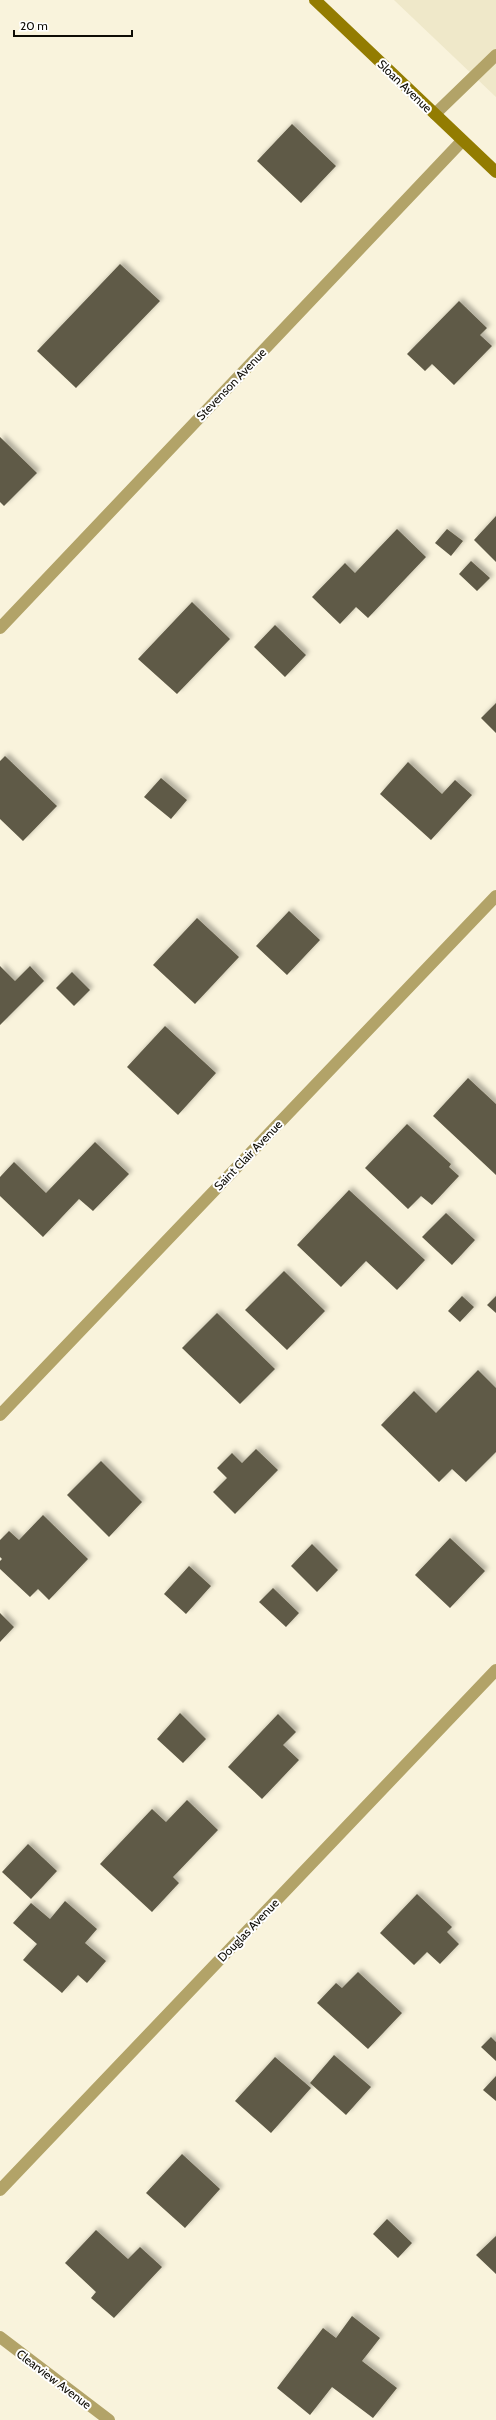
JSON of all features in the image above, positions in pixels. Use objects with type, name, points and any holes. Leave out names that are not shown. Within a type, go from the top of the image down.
[{"type":"main road","name":"Sloan Avenue","points":[[315,0],[496,172]]},
{"type":"street","points":[[435,114],[496,55]]},
{"type":"street","name":"Stevenson Avenue","points":[[0,628],[462,141]]},
{"type":"street","name":"Saint Clair Avenue","points":[[0,1415],[496,896]]},
{"type":"street","name":"Douglas Avenue","points":[[0,2190],[496,1670]]},
{"type":"street","name":"Clearview Avenue","points":[[0,2337],[109,2420]]},
{"type":"shaded area","points":[[394,0],[496,0],[496,97]]},
{"type":"building","points":[[292,124],[336,166],[301,203],[257,161]]},
{"type":"building","points":[[120,264],[160,301],[76,388],[37,351]]},
{"type":"building","points":[[459,301],[487,328],[480,335],[492,346],[454,385],[432,364],[425,371],[407,354]]},
{"type":"building","points":[[0,437],[37,473],[4,506],[0,502]]},
{"type":"building","points":[[496,516],[496,562],[474,540]]},
{"type":"building","points":[[397,529],[426,557],[368,618],[356,607],[340,624],[312,597],[345,563],[355,573]]},
{"type":"building","points":[[447,529],[463,541],[451,556],[435,543]]},
{"type":"building","points":[[471,561],[490,578],[477,591],[459,574]]},
{"type":"building","points":[[192,602],[230,639],[177,694],[138,659]]},
{"type":"building","points":[[275,625],[306,655],[285,677],[254,647]]},
{"type":"building","points":[[496,703],[496,733],[481,718]]},
{"type":"building","points":[[5,756],[57,806],[23,841],[0,819],[0,761]]},
{"type":"building","points":[[408,762],[442,794],[455,780],[472,795],[431,840],[380,794]]},
{"type":"building","points":[[161,778],[187,800],[171,819],[144,797]]},
{"type":"building","points":[[289,911],[320,940],[287,975],[256,946]]},
{"type":"building","points":[[197,918],[239,957],[195,1004],[153,965]]},
{"type":"building","points":[[0,966],[15,981],[30,966],[44,981],[0,1025]]},
{"type":"building","points":[[72,972],[90,990],[74,1006],[56,988]]},
{"type":"building","points":[[165,1026],[216,1073],[178,1115],[127,1067]]},
{"type":"building","points":[[468,1078],[496,1104],[496,1175],[433,1116]]},
{"type":"building","points":[[407,1124],[451,1164],[449,1167],[459,1176],[432,1205],[421,1196],[408,1209],[365,1168]]},
{"type":"building","points":[[95,1142],[129,1174],[93,1211],[79,1199],[43,1237],[0,1196],[0,1177],[14,1162],[46,1193]]},
{"type":"building","points":[[349,1190],[425,1260],[397,1290],[366,1261],[341,1287],[297,1245]]},
{"type":"building","points":[[446,1213],[475,1240],[452,1265],[422,1237]]},
{"type":"building","points":[[284,1271],[325,1311],[287,1350],[245,1310]]},
{"type":"building","points":[[462,1296],[474,1307],[460,1322],[448,1311]]},
{"type":"building","points":[[496,1296],[496,1313],[487,1305]]},
{"type":"building","points":[[217,1313],[275,1369],[240,1404],[182,1348]]},
{"type":"building","points":[[478,1370],[496,1388],[496,1452],[466,1482],[452,1469],[439,1482],[381,1425],[414,1391],[436,1413]]},
{"type":"building","points":[[256,1449],[278,1470],[235,1514],[213,1492],[227,1478],[217,1468],[232,1453],[242,1463]]},
{"type":"building","points":[[101,1461],[142,1502],[109,1537],[67,1495]]},
{"type":"building","points":[[43,1515],[88,1559],[49,1600],[38,1589],[30,1597],[0,1569],[0,1561],[2,1559],[0,1557],[0,1540],[9,1531],[19,1540]]},
{"type":"building","points":[[450,1538],[485,1571],[450,1608],[415,1575]]},
{"type":"building","points":[[312,1544],[338,1570],[317,1592],[291,1566]]},
{"type":"building","points":[[189,1566],[211,1586],[186,1614],[164,1594]]},
{"type":"building","points":[[273,1588],[299,1613],[286,1627],[259,1602]]},
{"type":"building","points":[[0,1613],[14,1627],[0,1642]]},
{"type":"building","points":[[180,1713],[206,1739],[183,1763],[157,1739]]},
{"type":"building","points":[[278,1714],[296,1732],[283,1745],[299,1760],[262,1799],[228,1767]]},
{"type":"building","points":[[187,1800],[218,1830],[173,1877],[179,1883],[152,1912],[100,1864],[152,1809],[166,1822]]},
{"type":"building","points":[[28,1844],[57,1871],[31,1899],[2,1872]]},
{"type":"building","points":[[417,1894],[452,1927],[447,1932],[459,1944],[440,1964],[427,1952],[414,1965],[380,1933]]},
{"type":"building","points":[[65,1901],[97,1929],[85,1943],[106,1961],[87,1983],[78,1975],[62,1993],[23,1960],[37,1944],[13,1923],[31,1903],[50,1919]]},
{"type":"building","points":[[358,1972],[402,2013],[368,2049],[317,2003],[336,1983],[342,1988]]},
{"type":"building","points":[[491,2037],[496,2042],[496,2061],[481,2047]]},
{"type":"building","points":[[334,2055],[371,2087],[346,2115],[310,2083]]},
{"type":"building","points":[[275,2057],[311,2088],[271,2133],[235,2101]]},
{"type":"building","points":[[496,2076],[496,2101],[483,2090]]},
{"type":"building","points":[[182,2154],[220,2189],[185,2228],[146,2193]]},
{"type":"building","points":[[387,2219],[412,2243],[398,2258],[373,2234]]},
{"type":"building","points":[[96,2230],[128,2259],[140,2247],[162,2267],[114,2318],[91,2298],[96,2292],[65,2263]]},
{"type":"building","points":[[496,2236],[496,2274],[476,2255]]},
{"type":"building","points":[[352,2316],[380,2338],[362,2361],[397,2388],[373,2418],[332,2387],[310,2415],[277,2388],[323,2328],[336,2338]]}]
